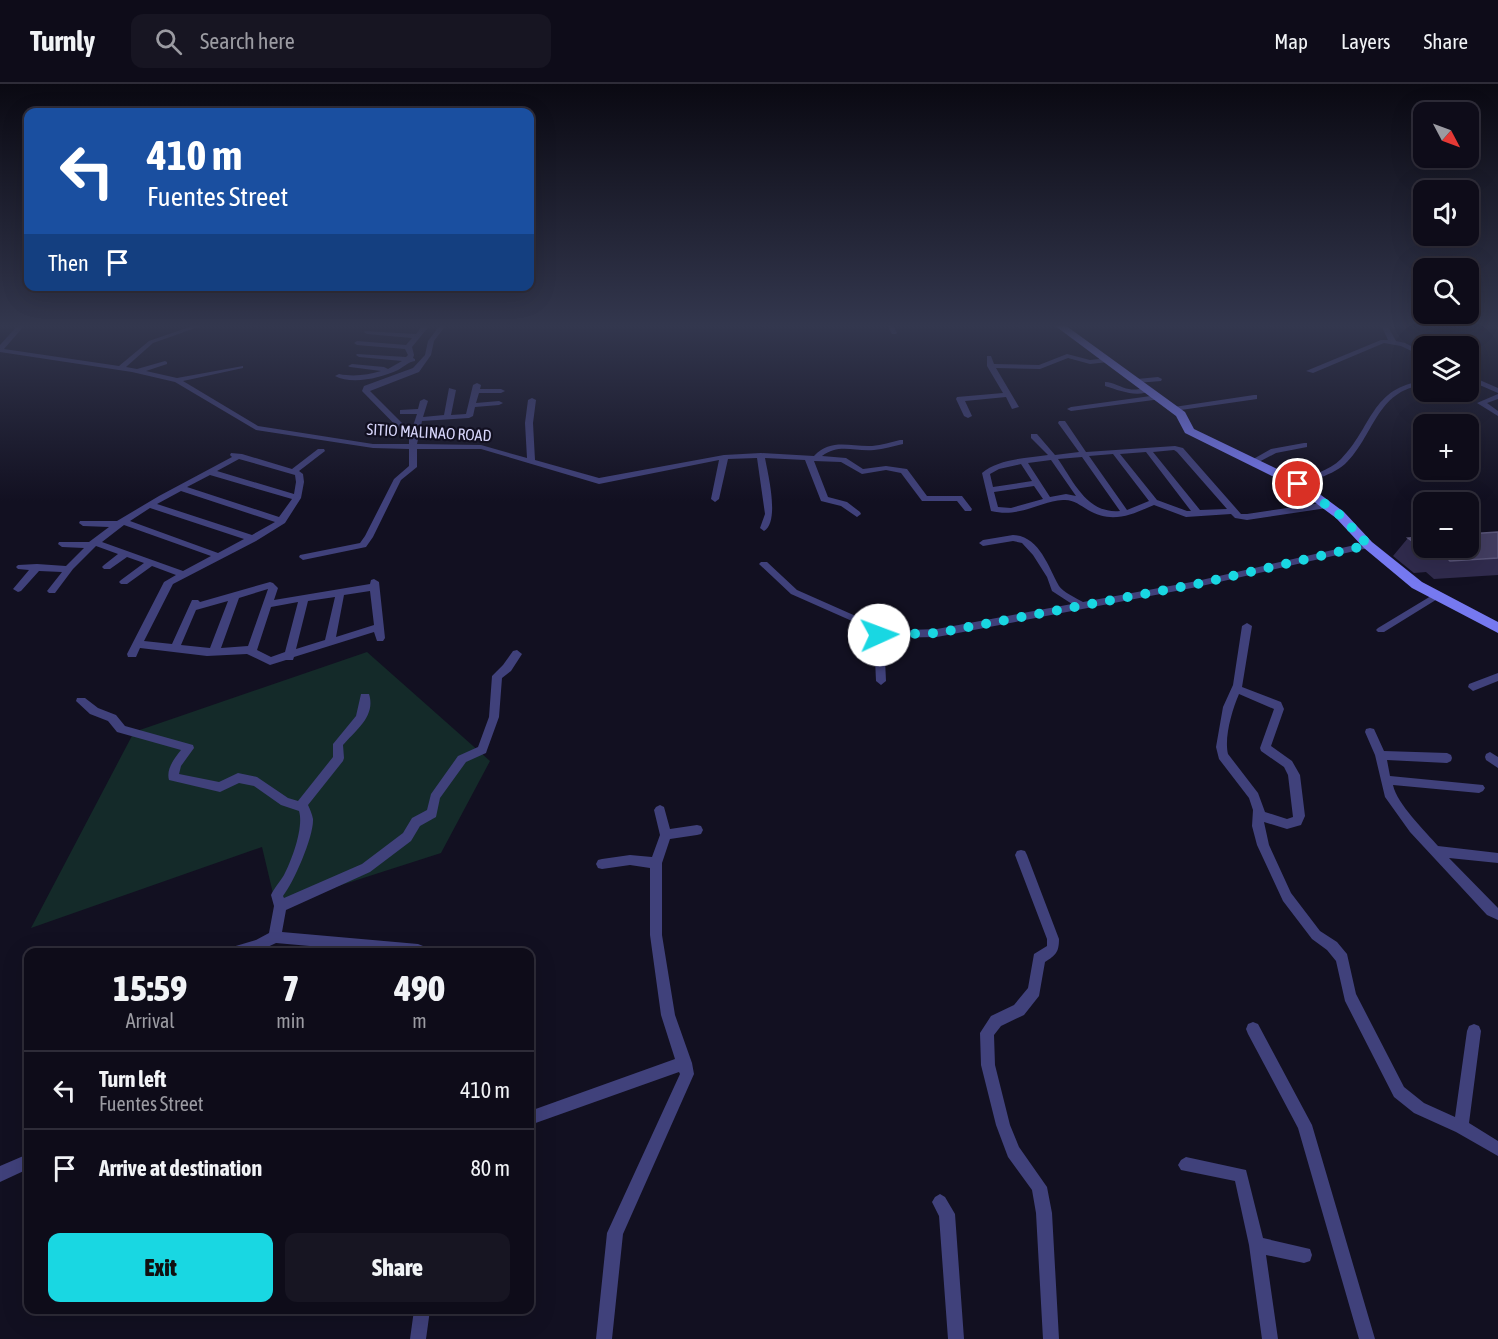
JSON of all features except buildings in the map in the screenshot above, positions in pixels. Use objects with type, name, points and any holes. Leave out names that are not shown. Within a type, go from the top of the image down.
[{"type":"street","name":"SITIO MALINAO ROAD","points":[[183,384],[256,428],[335,441],[393,447],[413,442],[481,447],[583,478],[608,481],[724,457],[761,454],[843,460],[862,472],[886,468],[904,471],[925,499],[960,498],[968,509]]},
{"type":"street","points":[[380,384],[367,388],[366,391],[413,442]]},
{"type":"street","points":[[1000,384],[1015,407]]},
{"type":"street","points":[[1108,384],[1129,392],[1149,390]]},
{"type":"street","points":[[1140,384],[1181,414],[1189,431],[1298,484],[1327,505],[1368,545],[1417,585],[1498,628]]},
{"type":"street","points":[[1298,484],[1339,465],[1347,458],[1364,429],[1396,390],[1413,384]]},
{"type":"street","points":[[1480,384],[1498,393]]},
{"type":"street","points":[[403,412],[468,417],[476,388],[501,391]]},
{"type":"street","points":[[447,417],[452,390]]},
{"type":"street","points":[[1498,393],[1481,403],[1498,414]]},
{"type":"street","points":[[968,416],[960,399],[1006,395]]},
{"type":"street","points":[[1071,409],[1158,397]]},
{"type":"street","points":[[1174,409],[1254,397]]},
{"type":"street","points":[[531,462],[529,423],[532,400]]},
{"type":"street","points":[[303,557],[363,545],[398,479],[412,467],[413,442],[424,401]]},
{"type":"street","points":[[473,405],[499,403]]},
{"type":"street","points":[[1062,423],[1126,514]]},
{"type":"street","points":[[1034,436],[1054,458],[1084,502]]},
{"type":"street","points":[[293,472],[335,441]]},
{"type":"street","points":[[857,514],[844,504],[824,499],[812,459],[822,451],[836,446],[855,445],[868,448],[900,442]]},
{"type":"street","points":[[1252,462],[1274,451],[1305,445]]},
{"type":"street","points":[[1154,502],[1126,514],[1101,512],[1084,502],[1067,497],[1000,511],[994,509],[986,478],[988,469],[1023,461],[1174,448],[1180,450],[1231,511]]},
{"type":"street","points":[[1148,450],[1198,514]]},
{"type":"street","points":[[1115,452],[1154,502],[1186,514],[1231,511],[1247,517],[1327,505]]},
{"type":"street","points":[[761,454],[769,514],[765,528]]},
{"type":"street","points":[[52,591],[67,569],[91,544],[119,523],[236,455],[299,474],[296,497],[282,521],[253,539],[169,582],[135,649],[252,652],[270,661],[289,657],[330,641],[378,627]]},
{"type":"street","points":[[715,499],[724,457]]},
{"type":"street","points":[[1023,461],[1048,501]]},
{"type":"street","points":[[210,472],[296,497]]},
{"type":"street","points":[[989,490],[1037,483]]},
{"type":"street","points":[[181,488],[282,521]]},
{"type":"street","points":[[151,505],[253,539]]},
{"type":"street","points":[[82,523],[119,523],[219,556]]},
{"type":"street","points":[[983,543],[1021,538],[1029,541],[1053,575],[1055,589],[1079,604]]},
{"type":"street","points":[[62,544],[91,544],[183,574]]},
{"type":"street","points":[[764,564],[794,592],[855,619],[866,629],[879,635],[937,633],[1079,604],[1197,584],[1368,545]]},
{"type":"street","points":[[107,567],[125,554]]},
{"type":"street","points":[[124,582],[151,562]]},
{"type":"street","points":[[21,567],[67,569]]},
{"type":"street","points":[[18,589],[37,567]]},
{"type":"street","points":[[268,604],[374,584],[380,638]]},
{"type":"street","points":[[175,649],[194,604],[270,585],[273,588],[252,652]]},
{"type":"street","points":[[330,641],[340,592]]},
{"type":"street","points":[[214,652],[235,595]]},
{"type":"street","points":[[1381,630],[1436,596]]},
{"type":"street","points":[[289,657],[304,598]]},
{"type":"street","points":[[1247,626],[1236,689],[1228,707],[1221,747],[1223,756],[1254,796],[1263,845],[1287,897],[1316,936],[1332,946],[1342,958],[1350,996],[1399,1092],[1419,1108],[1498,1149]]},
{"type":"street","points":[[879,635],[881,681]]},
{"type":"street","points":[[280,906],[366,868],[406,837],[416,822],[432,813],[435,797],[462,759],[482,750],[494,717],[497,676],[507,668],[517,654]]},
{"type":"street","points":[[1473,687],[1498,677]]},
{"type":"street","points":[[1236,689],[1277,705],[1279,709],[1265,748],[1288,764],[1297,786],[1297,821],[1287,824],[1258,815]]},
{"type":"street","points":[[300,806],[339,758],[338,744],[360,721],[365,712],[365,697]]},
{"type":"street","points":[[81,700],[94,711],[112,718],[121,729],[189,748],[176,764],[173,777],[220,787],[238,778],[257,782],[285,802],[303,807],[309,817],[306,832],[297,863],[289,880],[277,894],[280,906],[275,937]]},
{"type":"street","points":[[1370,732],[1380,755],[1389,794],[1436,851],[1491,911],[1498,914]]},
{"type":"street","points":[[1380,755],[1447,758]]},
{"type":"street","points":[[1385,780],[1479,788]]},
{"type":"street","points":[[604,1339],[615,1233],[683,1086],[688,1070],[668,1016],[656,935],[656,862],[666,835],[660,810]]},
{"type":"street","points":[[666,835],[697,830]]},
{"type":"street","points":[[1436,851],[1498,858]]},
{"type":"street","points":[[1021,855],[1053,939],[1053,949],[1039,958],[1034,991],[1019,1010],[996,1021],[987,1033],[988,1065],[1003,1125],[1013,1152],[1039,1188],[1044,1213],[1051,1339]]},
{"type":"street","points":[[602,864],[630,860],[656,862]]},
{"type":"street","points":[[250,948],[275,937],[396,948]]},
{"type":"street","points":[[1253,1029],[1305,1125],[1367,1339]]},
{"type":"street","points":[[1461,1128],[1474,1031]]},
{"type":"street","points":[[534,1117],[685,1063]]},
{"type":"street","points":[[0,1174],[24,1163]]},
{"type":"street","points":[[1186,1165],[1241,1175],[1257,1245],[1270,1339]]},
{"type":"street","points":[[940,1202],[947,1214],[956,1339]]},
{"type":"street","points":[[1257,1245],[1304,1256]]},
{"type":"street","points":[[418,1339],[421,1314]]},
{"type":"green space","points":[[367,652],[490,761],[441,853],[276,906],[262,847],[31,928],[134,732]]},
{"type":"route","points":[[879,635],[937,633],[1077,604],[1197,584],[1368,545],[1340,515],[1298,484]]}]
